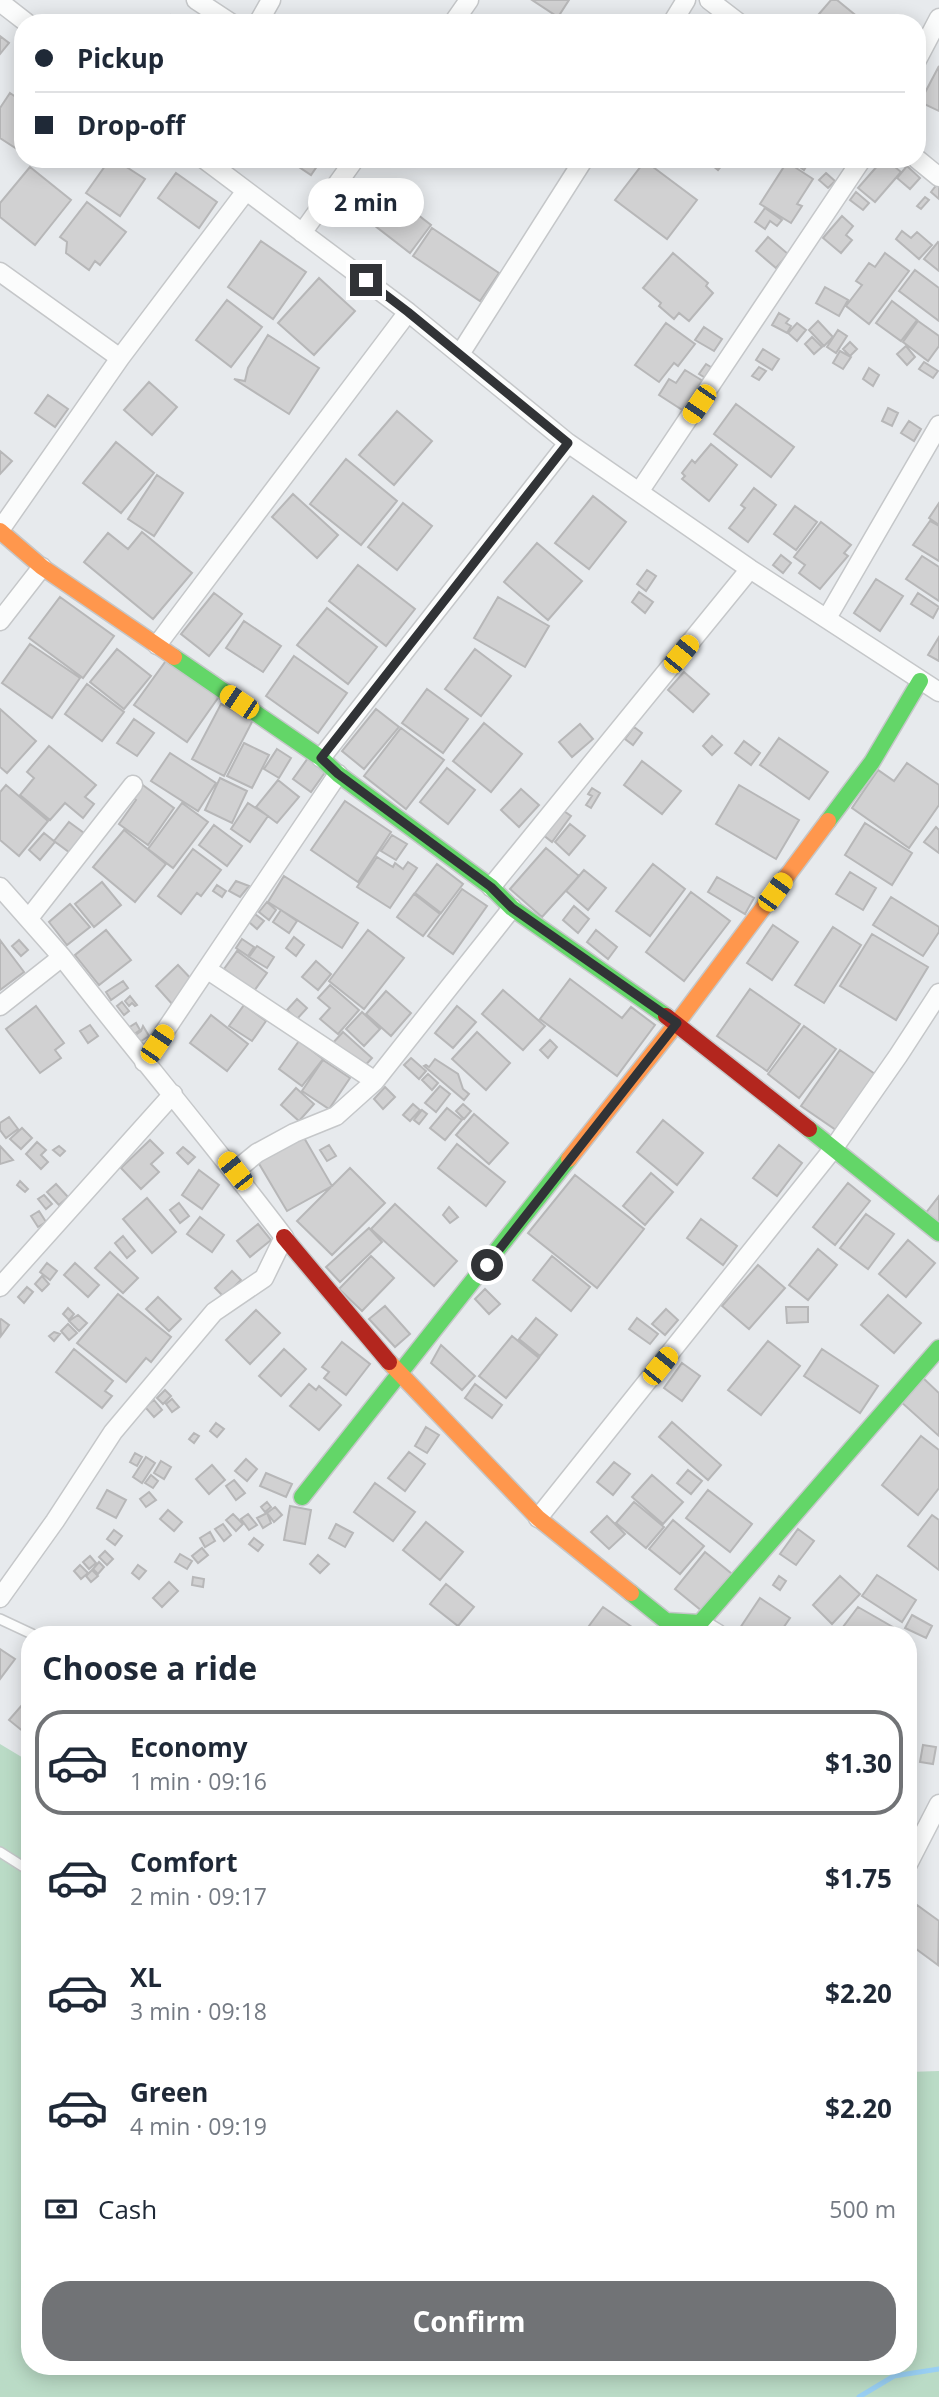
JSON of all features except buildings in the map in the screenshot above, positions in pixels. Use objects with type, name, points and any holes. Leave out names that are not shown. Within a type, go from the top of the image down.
[{"type":"street","points":[[196,0],[217,14]]},
{"type":"street","points":[[709,0],[727,14]]},
{"type":"street","points":[[0,2],[15,14]]},
{"type":"street","points":[[926,43],[939,18]]},
{"type":"street","points":[[216,168],[408,312],[568,443],[750,569],[939,692]]},
{"type":"street","points":[[302,233],[349,168]]},
{"type":"street","points":[[460,354],[578,168]]},
{"type":"street","points":[[639,492],[856,168]]},
{"type":"street","points":[[246,191],[120,358],[0,530],[42,567],[321,758],[338,774],[491,887],[512,908],[677,1023],[939,1233]]},
{"type":"street","points":[[0,272],[120,358]]},
{"type":"street","points":[[157,645],[408,312]]},
{"type":"street","points":[[827,618],[939,425]]},
{"type":"street","points":[[321,758],[568,443]]},
{"type":"street","points":[[0,621],[42,567]]},
{"type":"street","points":[[491,887],[750,569]]},
{"type":"street","points":[[302,1497],[677,1023],[872,762],[920,681]]},
{"type":"street","points":[[144,1062],[338,774]]},
{"type":"street","points":[[29,918],[133,785]]},
{"type":"street","points":[[0,887],[62,957],[144,1062],[235,1171],[284,1237],[400,1375],[538,1518],[666,1621],[700,1623],[705,1626]]},
{"type":"street","points":[[235,1171],[257,1153],[294,1133],[336,1116],[375,1081],[512,908]]},
{"type":"street","points":[[0,1006],[62,957]]},
{"type":"street","points":[[208,970],[375,1081]]},
{"type":"street","points":[[538,1518],[833,1149],[939,993]]},
{"type":"street","points":[[0,1287],[173,1094]]},
{"type":"street","points":[[0,1598],[55,1521],[113,1432],[214,1311],[264,1278],[284,1237]]},
{"type":"street","points":[[700,1623],[939,1348]]},
{"type":"street","points":[[917,1847],[939,1804]]},
{"type":"lane","points":[[0,1619],[21,1629]]},
{"type":"lane","points":[[0,1852],[21,1865]]},
{"type":"green space","points":[[0,1744],[21,1757],[21,2375],[917,2375],[917,2072],[939,2071],[939,2397],[0,2397]]},
{"type":"waterway","points":[[917,2372],[939,2369]]},
{"type":"waterway","points":[[859,2397],[894,2376],[900,2375]]},
{"type":"traffic: fast","points":[[174,657],[321,758],[338,774],[491,887],[512,908],[666,1016]]},
{"type":"traffic: fast","points":[[828,821],[872,762],[920,681]]},
{"type":"traffic: fast","points":[[809,1129],[939,1233]]},
{"type":"traffic: fast","points":[[302,1497],[569,1159]]},
{"type":"traffic: fast","points":[[631,1593],[666,1621],[700,1623],[939,1348]]},
{"type":"traffic: slow","points":[[0,531],[42,567],[174,657]]},
{"type":"traffic: slow","points":[[569,1159],[677,1023],[828,821]]},
{"type":"traffic: slow","points":[[389,1362],[538,1518],[631,1593]]},
{"type":"traffic: jam","points":[[666,1016],[809,1129]]},
{"type":"traffic: jam","points":[[284,1237],[389,1362]]},
{"type":"route","points":[[366,280],[568,443],[321,758],[338,774],[491,887],[512,908],[677,1023],[487,1265]]}]
